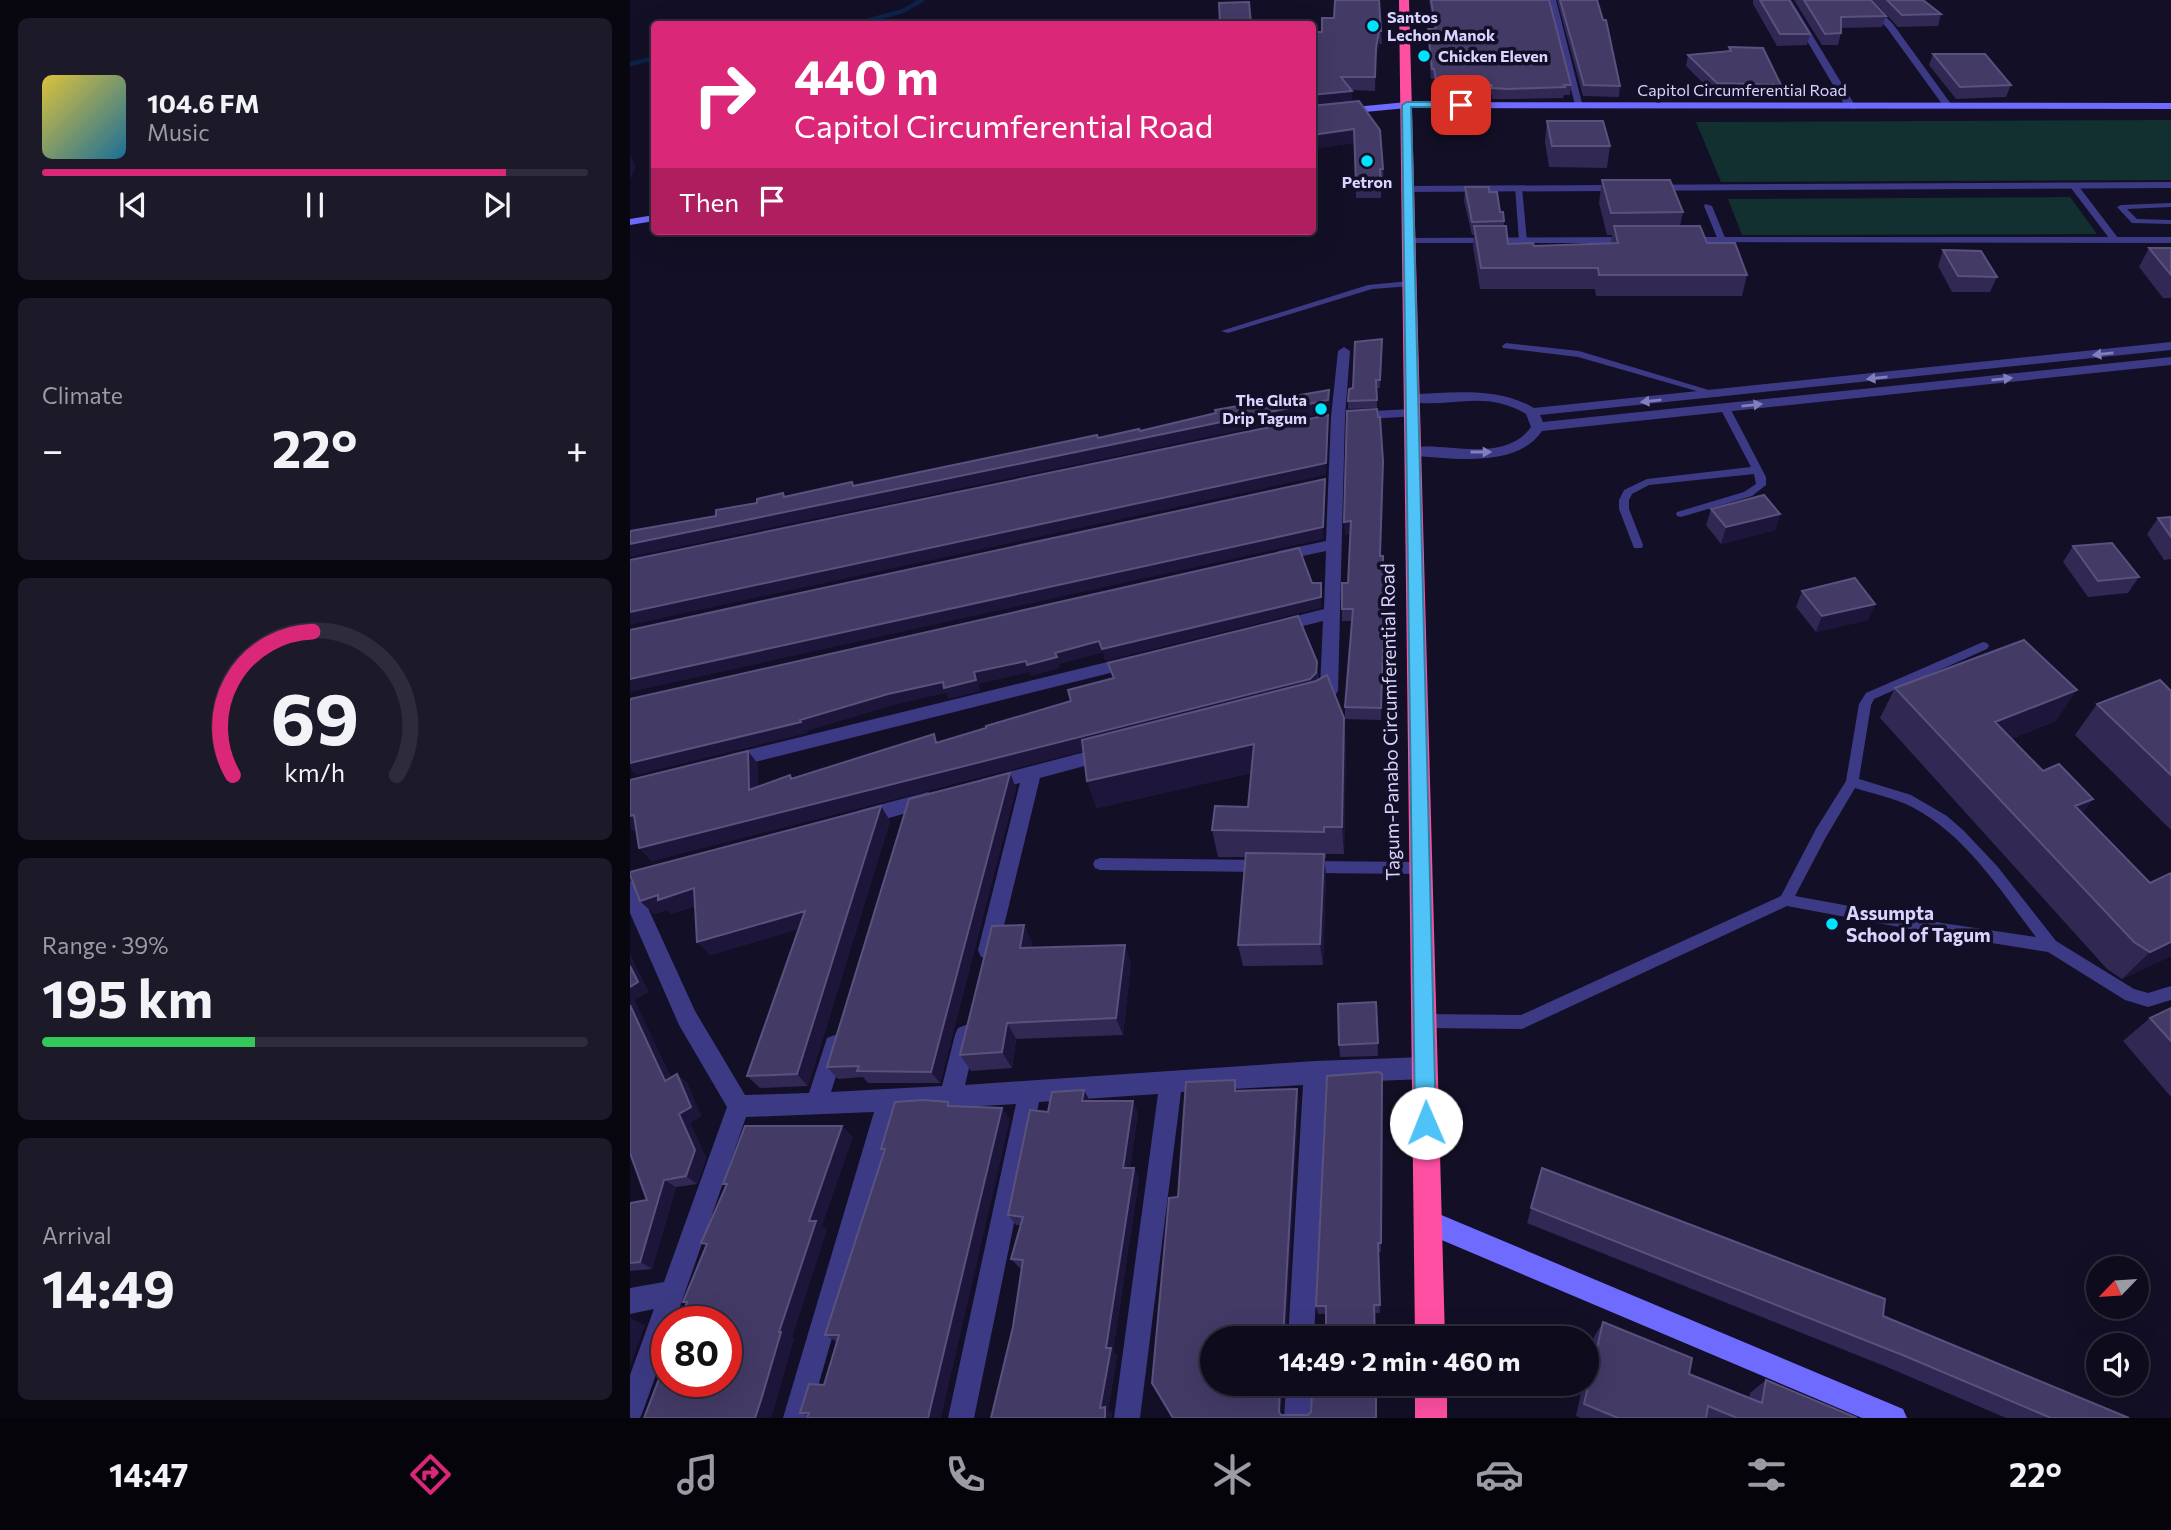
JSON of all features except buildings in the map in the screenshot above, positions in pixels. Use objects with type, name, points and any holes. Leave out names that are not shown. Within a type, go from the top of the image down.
[{"type":"highway","name":"Tagum-Panabo Circumferential Road","points":[[1404,0],[1430,1326]]},
{"type":"highway","points":[[1431,1396],[1431,1418]]},
{"type":"main road","name":"Capitol Circumferential Road","points":[[1316,114],[1407,105],[2171,106]]},
{"type":"main road","points":[[630,222],[651,218]]},
{"type":"main road","points":[[1427,1221],[1894,1418]]},
{"type":"street","points":[[1552,0],[1580,105]]},
{"type":"street","points":[[1787,0],[1851,107]]},
{"type":"street","points":[[1864,0],[1890,26],[1948,106]]},
{"type":"street","points":[[1406,189],[2171,185]]},
{"type":"street","points":[[1408,241],[1645,240]]},
{"type":"street","points":[[1668,240],[2171,240]]},
{"type":"street","points":[[1331,419],[1411,405],[1499,399],[1519,404],[1532,412],[1573,409],[2171,346]]},
{"type":"street","points":[[1305,703],[1318,700],[1329,691],[1335,544],[1330,481],[1331,419],[1344,351]]},
{"type":"street","points":[[1538,427],[2171,361]]},
{"type":"street","points":[[1950,370],[1962,384]]},
{"type":"street","points":[[1717,394],[1725,408]]},
{"type":"street","points":[[1573,409],[1578,424]]},
{"type":"street","points":[[1532,412],[1538,427]]},
{"type":"street","points":[[1413,453],[1510,450],[1530,440],[1538,427]]},
{"type":"street","points":[[1267,559],[1335,544]]},
{"type":"street","points":[[1265,629],[1333,613]]},
{"type":"street","points":[[711,766],[1144,659]]},
{"type":"street","points":[[970,789],[1123,749]]},
{"type":"street","points":[[981,975],[1032,772]]},
{"type":"street","points":[[841,823],[945,796]]},
{"type":"street","points":[[900,832],[907,806]]},
{"type":"street","points":[[634,880],[687,1018],[739,1106]]},
{"type":"street","points":[[951,1096],[971,1015]]},
{"type":"street","points":[[817,1102],[841,1025]]},
{"type":"street","points":[[739,1106],[1425,1068]]},
{"type":"street","points":[[1302,1326],[1315,1072]]},
{"type":"street","points":[[1127,1418],[1171,1081]]},
{"type":"street","points":[[961,1418],[1030,1091]]},
{"type":"street","points":[[796,1418],[889,1099]]},
{"type":"street","points":[[630,1411],[739,1106]]},
{"type":"street","points":[[630,1301],[672,1293]]},
{"type":"street","points":[[1297,1418],[1298,1396]]},
{"type":"lane","points":[[2074,186],[2115,240]]},
{"type":"lane","points":[[1518,188],[1523,240]]},
{"type":"lane","points":[[2171,205],[2121,207],[2135,221],[2171,222]]},
{"type":"lane","points":[[1708,206],[1722,240]]},
{"type":"lane","points":[[1225,331],[1364,289],[1409,284]]},
{"type":"lane","points":[[1506,346],[1579,354],[1717,394]]},
{"type":"lane","points":[[1681,514],[1757,490],[1761,485],[1757,470],[1725,408]]},
{"type":"lane","points":[[1638,545],[1623,500],[1636,486],[1665,479],[1757,470]]},
{"type":"lane","points":[[1786,900],[1821,833],[1852,782],[1865,704],[1870,696],[1878,690],[1983,646]]},
{"type":"lane","points":[[1852,782],[1896,794],[1924,807],[1947,824],[1971,846],[2051,946],[2130,995],[2148,1000],[2171,993]]},
{"type":"lane","points":[[1100,864],[1421,868]]},
{"type":"lane","points":[[1424,1021],[1522,1022],[1786,900],[2051,946]]},
{"type":"green space","points":[[2171,120],[2171,180],[1721,182],[1696,122]]},
{"type":"green space","points":[[2070,197],[2097,234],[1742,235],[1728,199]]},
{"type":"waterway","points":[[867,21],[903,11],[922,0]]},
{"type":"waterway","points":[[630,64],[651,59]]},
{"type":"place","name":"Santos Lechon Manok","points":[[1373,26]]},
{"type":"place","name":"Chicken Eleven","points":[[1424,56]]},
{"type":"place","name":"Petron","points":[[1367,161]]},
{"type":"place","name":"The Gluta Drip Tagum","points":[[1321,409]]},
{"type":"place","name":"Assumpta School of Tagum","points":[[1832,924]]},
{"type":"route","points":[[1426,1123],[1406,189],[1407,105],[1461,105]]}]
